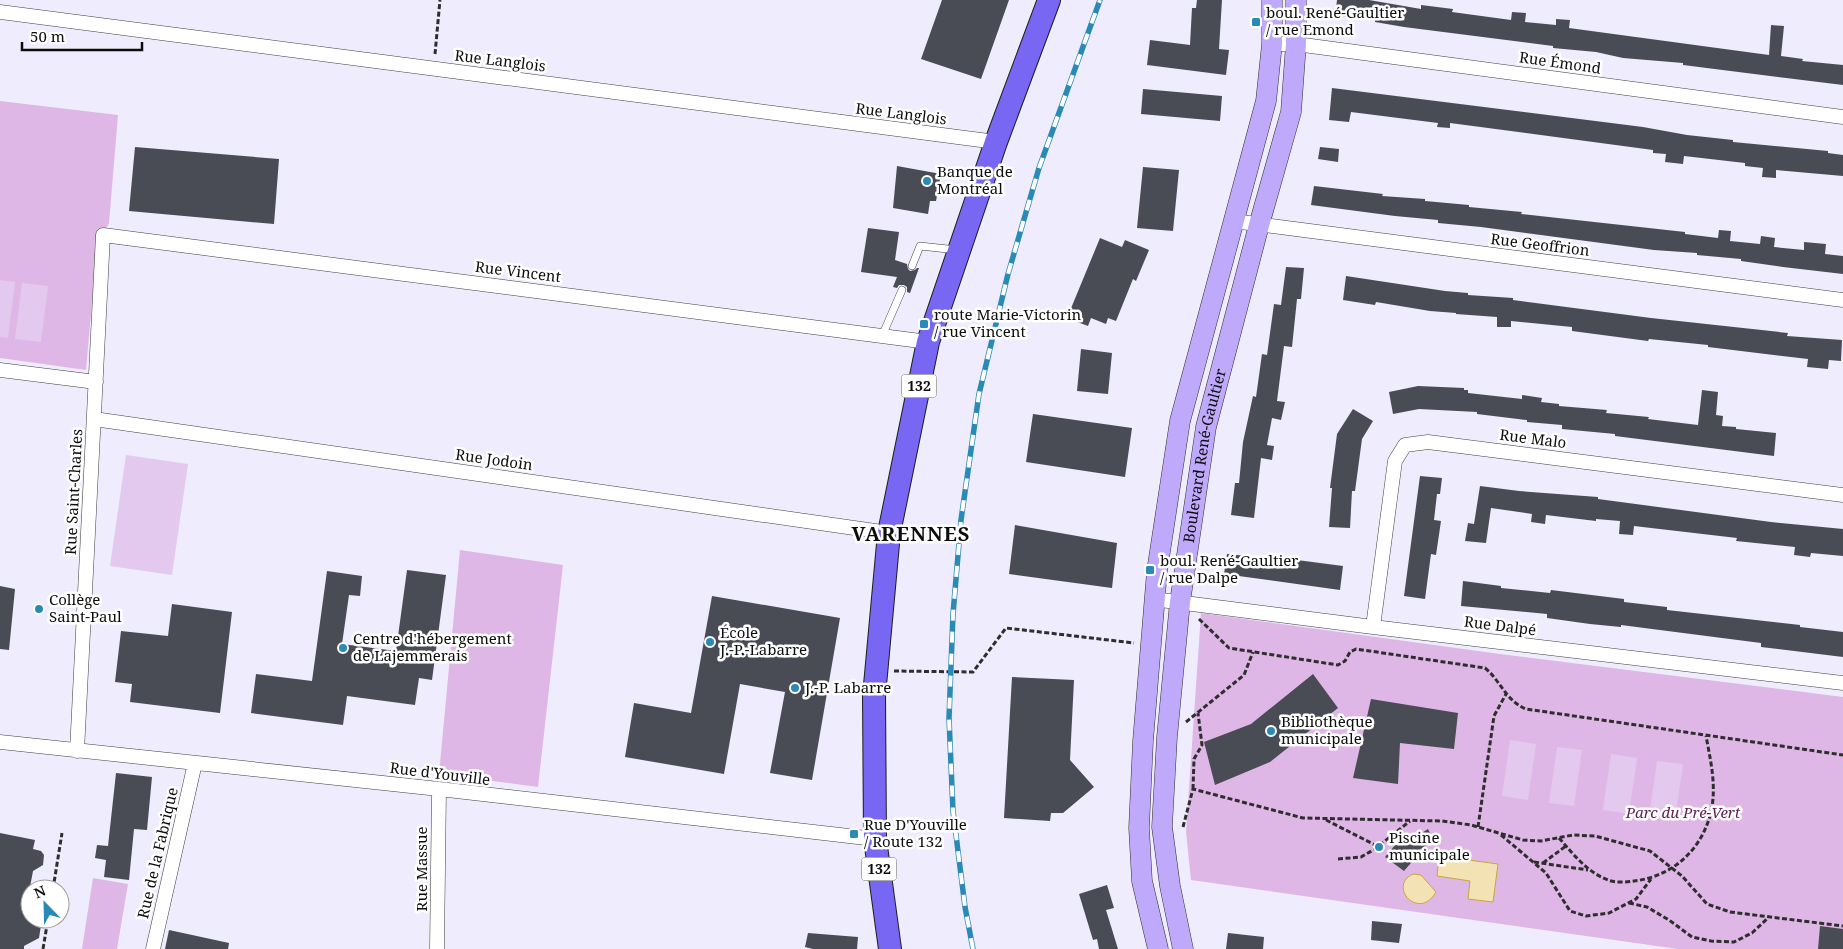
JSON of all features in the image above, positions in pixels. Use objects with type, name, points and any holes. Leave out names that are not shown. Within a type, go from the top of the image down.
[{"type":"main road","name":"132","points":[[890,949],[876,839],[874,696],[889,533],[928,342],[996,142],[1049,0]]},
{"type":"street","name":"Boulevard René-Gaultier","points":[[1158,949],[1142,881],[1139,828],[1153,599],[1180,421],[1266,101],[1272,44],[1272,0]]},
{"type":"street","name":"Boulevard René-Gaultier","points":[[1183,949],[1170,886],[1162,827],[1180,602],[1206,427],[1291,112],[1296,44],[1296,0]]},
{"type":"street","name":"Rue Langlois","points":[[0,12],[996,142]]},
{"type":"street","name":"Rue Émond","points":[[1272,44],[1296,44],[1843,117]]},
{"type":"street","name":"Rue Geoffrion","points":[[1233,222],[1843,300]]},
{"type":"street","name":"Rue Vincent","points":[[103,234],[928,342]]},
{"type":"street","name":"Rue Saint-Charles","points":[[77,751],[103,234]]},
{"type":"street","points":[[0,370],[96,382]]},
{"type":"street","name":"Rue Jodoin","points":[[94,419],[889,533]]},
{"type":"street","name":"Rue Malo","points":[[1373,627],[1395,461],[1405,445],[1428,442],[1843,495]]},
{"type":"street","name":"Rue Dalpé","points":[[1153,599],[1843,683]]},
{"type":"street","name":"Rue d'Youville","points":[[0,742],[439,789],[876,839]]},
{"type":"street","name":"Rue de la Fabrique","points":[[153,949],[195,764]]},
{"type":"street","name":"Rue Massue","points":[[437,949],[439,789]]},
{"type":"street","points":[[1139,828],[1162,827]]},
{"type":"lane","points":[[912,266],[920,246],[960,250]]},
{"type":"lane","points":[[882,336],[902,290]]},
{"type":"path","points":[[433,69],[440,0]]},
{"type":"path","points":[[1180,602],[1193,612],[1229,648],[1338,665],[1345,661],[1350,652],[1356,649],[1485,668],[1491,673],[1506,694],[1517,705],[1526,709],[1843,756]]},
{"type":"path","points":[[876,670],[973,672],[1006,628],[1150,644]]},
{"type":"path","points":[[1168,737],[1244,675],[1252,652]]},
{"type":"path","points":[[1478,827],[1494,716],[1506,694]]},
{"type":"path","points":[[1183,827],[1193,789],[1194,759],[1202,744],[1198,713]]},
{"type":"path","points":[[1534,862],[1588,871],[1610,881],[1651,879],[1673,869],[1694,849],[1710,818],[1714,779],[1706,736]]},
{"type":"path","points":[[1193,789],[1303,818],[1442,821],[1478,827],[1524,840],[1542,841],[1573,836],[1595,836],[1650,851],[1682,876],[1707,904],[1730,912],[1843,926]]},
{"type":"path","points":[[1323,819],[1383,848]]},
{"type":"path","points":[[1338,859],[1361,858],[1410,821]]},
{"type":"path","points":[[55,879],[62,833]]},
{"type":"path","points":[[1499,833],[1546,873],[1570,911],[1586,916],[1609,913],[1629,903],[1636,899],[1651,879]]},
{"type":"path","points":[[1559,838],[1588,871]]},
{"type":"path","points":[[1542,863],[1566,846]]},
{"type":"path","points":[[1629,903],[1647,908],[1669,920],[1692,938],[1711,941],[1734,942],[1752,932],[1769,917]]},
{"type":"path","points":[[43,949],[46,929]]},
{"type":"green space","points":[[0,101],[118,115],[109,223],[97,246],[86,370],[0,358]]},
{"type":"green space","points":[[460,550],[563,565],[538,787],[439,774]]},
{"type":"green space","name":"Parc du Pré-Vert","points":[[1201,613],[1500,654],[1843,697],[1843,949],[1678,949],[1191,880],[1186,832]]},
{"type":"green space","points":[[93,878],[128,884],[117,949],[82,949]]},
{"type":"shaded area","points":[[0,280],[15,282],[8,338],[0,337]]},
{"type":"shaded area","points":[[22,283],[48,286],[41,342],[15,339]]},
{"type":"shaded area","points":[[126,455],[188,464],[172,575],[110,566]]},
{"type":"shaded area","points":[[1510,740],[1536,744],[1528,800],[1502,796]]},
{"type":"shaded area","points":[[1557,747],[1582,750],[1574,806],[1549,803]]},
{"type":"shaded area","points":[[1611,754],[1637,758],[1629,814],[1603,810]]},
{"type":"shaded area","points":[[1657,761],[1683,764],[1675,820],[1649,817]]},
{"type":"shaded area","points":[[1439,856],[1498,864],[1493,902],[1468,899],[1470,881],[1437,876]]},
{"type":"shaded area","points":[[1413,874],[1421,875],[1436,892],[1429,900],[1422,904],[1414,903],[1404,893],[1403,886],[1406,879]]},
{"type":"building","points":[[942,0],[1009,0],[981,79],[921,59]]},
{"type":"building","points":[[1197,0],[1222,0],[1219,49],[1229,50],[1226,75],[1147,65],[1150,40],[1190,45],[1192,8],[1196,8]]},
{"type":"building","points":[[1337,0],[1369,0],[1421,9],[1421,5],[1453,9],[1452,12],[1511,20],[1512,12],[1526,13],[1525,22],[1556,25],[1556,19],[1570,20],[1569,28],[1769,55],[1771,25],[1784,26],[1781,56],[1803,59],[1802,61],[1843,65],[1843,85],[1683,65],[1683,63],[1623,58],[1596,52],[1553,48],[1553,46],[1335,16]]},
{"type":"building","points":[[1332,88],[1643,127],[1687,135],[1733,140],[1733,142],[1828,151],[1828,153],[1843,155],[1843,176],[1776,170],[1776,178],[1762,177],[1763,168],[1745,166],[1745,163],[1684,156],[1683,164],[1665,162],[1666,154],[1653,153],[1653,150],[1450,123],[1450,128],[1437,127],[1438,123],[1351,112],[1349,122],[1329,120]]},
{"type":"building","points":[[1143,89],[1222,96],[1220,121],[1141,114]]},
{"type":"building","points":[[135,147],[279,159],[274,224],[129,211]]},
{"type":"building","points":[[1320,147],[1339,149],[1338,162],[1318,159]]},
{"type":"building","points":[[897,166],[941,174],[936,201],[930,201],[928,214],[893,208]]},
{"type":"building","points":[[1143,167],[1179,170],[1173,231],[1137,228]]},
{"type":"building","points":[[1314,186],[1383,194],[1382,196],[1425,199],[1425,201],[1469,205],[1469,207],[1522,212],[1521,214],[1685,232],[1685,234],[1718,238],[1719,230],[1731,231],[1730,241],[1760,244],[1761,236],[1775,238],[1774,247],[1804,250],[1804,242],[1826,244],[1825,254],[1843,256],[1843,274],[1741,261],[1741,259],[1697,255],[1697,253],[1654,250],[1438,223],[1438,220],[1311,205]]},
{"type":"building","points":[[868,228],[899,232],[895,260],[907,264],[910,271],[919,268],[910,293],[907,292],[907,287],[904,285],[899,285],[897,288],[893,287],[897,277],[861,272]]},
{"type":"building","points":[[1100,238],[1122,247],[1125,240],[1149,250],[1136,281],[1133,279],[1116,321],[1108,318],[1106,324],[1091,318],[1088,326],[1067,318]]},
{"type":"building","points":[[1286,267],[1304,268],[1301,299],[1297,299],[1292,347],[1284,346],[1277,401],[1285,402],[1281,420],[1272,418],[1267,445],[1274,446],[1272,460],[1261,458],[1254,518],[1231,515],[1235,483],[1239,483],[1243,442],[1253,396],[1256,397],[1262,354],[1267,355],[1274,304],[1281,305]]},
{"type":"building","points":[[1346,276],[1468,293],[1468,295],[1513,298],[1513,300],[1651,318],[1788,333],[1787,336],[1842,340],[1841,361],[1829,360],[1828,369],[1807,367],[1808,359],[1708,347],[1708,345],[1649,339],[1648,341],[1572,331],[1572,327],[1511,321],[1511,327],[1497,327],[1497,317],[1430,311],[1376,302],[1375,305],[1343,300]]},
{"type":"building","points":[[1081,349],[1112,353],[1108,394],[1077,391]]},
{"type":"building","points":[[1418,386],[1464,388],[1464,390],[1468,390],[1468,393],[1522,399],[1522,395],[1542,398],[1541,402],[1559,404],[1559,406],[1607,410],[1606,413],[1649,417],[1648,419],[1698,425],[1702,390],[1718,392],[1716,415],[1723,416],[1722,426],[1776,433],[1774,456],[1615,436],[1615,434],[1562,429],[1562,425],[1527,422],[1527,420],[1477,414],[1477,412],[1419,409],[1393,414],[1389,392]]},
{"type":"building","points":[[1353,409],[1373,421],[1362,439],[1355,491],[1352,491],[1350,528],[1329,527],[1332,488],[1330,488],[1337,434]]},
{"type":"building","points":[[1033,414],[1132,428],[1125,477],[1026,462]]},
{"type":"building","points":[[1420,476],[1442,478],[1440,494],[1437,494],[1434,520],[1441,521],[1436,555],[1431,554],[1425,599],[1404,596]]},
{"type":"building","points":[[1480,486],[1598,497],[1598,499],[1771,522],[1843,529],[1843,556],[1811,553],[1810,557],[1794,555],[1795,547],[1736,541],[1737,538],[1634,526],[1633,535],[1619,534],[1620,521],[1596,519],[1596,521],[1546,515],[1545,524],[1531,522],[1532,514],[1491,508],[1486,543],[1465,541],[1468,523],[1474,524]]},
{"type":"building","points":[[1015,525],[1117,543],[1112,588],[1009,574]]},
{"type":"building","points":[[1227,554],[1267,558],[1267,556],[1343,566],[1340,590],[1224,574]]},
{"type":"building","name":"Centre d'hébergement de Lajemmerais","points":[[407,570],[446,575],[432,680],[419,678],[415,705],[347,696],[343,725],[251,713],[256,674],[312,681],[327,571],[362,576],[360,596],[349,595],[342,644],[396,651]]},
{"type":"building","points":[[1463,581],[1501,586],[1501,588],[1550,593],[1551,590],[1624,599],[1624,602],[1667,607],[1667,610],[1800,625],[1800,627],[1843,632],[1843,657],[1761,647],[1761,643],[1621,625],[1621,627],[1547,618],[1547,614],[1461,606]]},
{"type":"building","points":[[0,586],[15,589],[9,650],[0,649]]},
{"type":"building","name":"J.-P. Labarre","points":[[712,596],[840,618],[812,780],[770,773],[785,692],[740,684],[724,774],[625,757],[634,703],[691,713]]},
{"type":"building","points":[[172,604],[232,612],[220,713],[130,702],[132,684],[115,682],[121,631],[168,636]]},
{"type":"building","points":[[1313,674],[1338,708],[1270,762],[1215,785],[1204,742],[1251,724]]},
{"type":"building","points":[[1012,677],[1074,680],[1070,760],[1094,787],[1063,813],[1051,813],[1050,821],[1004,818]]},
{"type":"building","points":[[1371,699],[1458,713],[1454,749],[1400,743],[1398,784],[1353,778]]},
{"type":"building","points":[[116,773],[152,777],[147,830],[134,829],[129,880],[104,877],[106,860],[95,858],[97,845],[108,846]]},
{"type":"building","points":[[1428,829],[1434,841],[1414,853],[1417,856],[1404,871],[1385,857],[1401,838],[1406,843]]},
{"type":"building","points":[[0,833],[35,840],[33,849],[41,851],[44,855],[43,865],[33,871],[32,879],[20,879],[20,929],[40,929],[39,938],[24,946],[24,949],[0,949]]},
{"type":"building","points":[[1107,885],[1114,908],[1106,910],[1118,949],[1099,949],[1097,939],[1093,940],[1079,894]]},
{"type":"building","points":[[1372,921],[1402,924],[1399,943],[1371,940]]},
{"type":"building","points":[[1820,926],[1843,929],[1843,949],[1818,949]]},
{"type":"building","points":[[169,930],[229,943],[228,949],[165,949]]},
{"type":"building","points":[[808,933],[858,937],[857,949],[813,949],[805,947]]},
{"type":"building","points":[[1228,933],[1264,937],[1263,949],[1226,949]]},
{"type":"railway","points":[[973,949],[965,907],[953,811],[949,718],[953,614],[961,520],[979,394],[1008,274],[1039,168],[1100,0]]},
{"type":"place","name":"boul. René-Gaultier / rue Emond","points":[[1256,22]]},
{"type":"place","name":"Banque de Montréal","points":[[927,181]]},
{"type":"place","name":"route Marie-Victorin / rue Vincent","points":[[924,324]]},
{"type":"place","name":"boul. René-Gaultier / rue Dalpe","points":[[1150,570]]},
{"type":"place","name":"Collège Saint-Paul","points":[[39,609]]},
{"type":"place","name":"École J.-P.-Labarre","points":[[710,642]]},
{"type":"place","name":"Centre d'hébergement de Lajemmerais","points":[[343,648]]},
{"type":"place","name":"J.-P. Labarre","points":[[795,688]]},
{"type":"place","name":"Bibliothèque municipale","points":[[1271,731]]},
{"type":"place","name":"Rue D'Youville / Route 132","points":[[854,834]]},
{"type":"place","name":"Piscine municipale","points":[[1379,847]]},
{"type":"district","name":"VARENNES","points":[[911,534]]}]
